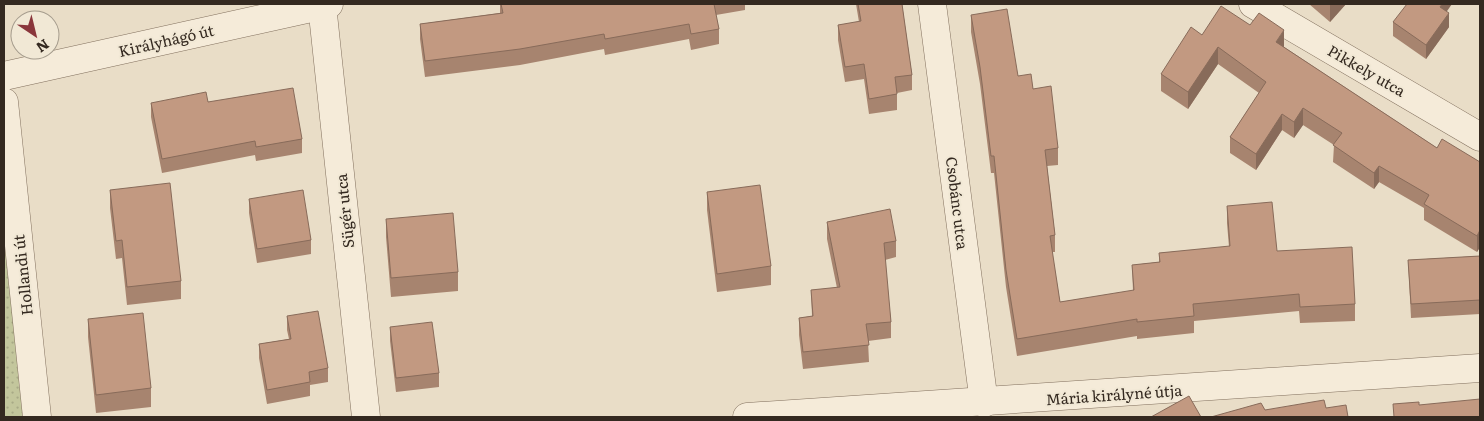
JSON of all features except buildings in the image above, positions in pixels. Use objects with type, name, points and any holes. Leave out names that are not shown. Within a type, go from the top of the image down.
[{"type":"street","name":"Királyhágó út","points":[[4,76],[325,4]]},
{"type":"street","name":"Sügér utca","points":[[325,4],[366,417]]},
{"type":"street","name":"Csobánc utca","points":[[932,4],[984,403]]},
{"type":"street","name":"Pikkely utca","points":[[1253,4],[1480,137]]},
{"type":"street","name":"Hollandi út","points":[[4,102],[37,417]]},
{"type":"street","name":"Mária királyné útja","points":[[747,417],[984,403],[1480,368]]},
{"type":"green space","points":[[4,102],[37,417],[4,417]]}]
